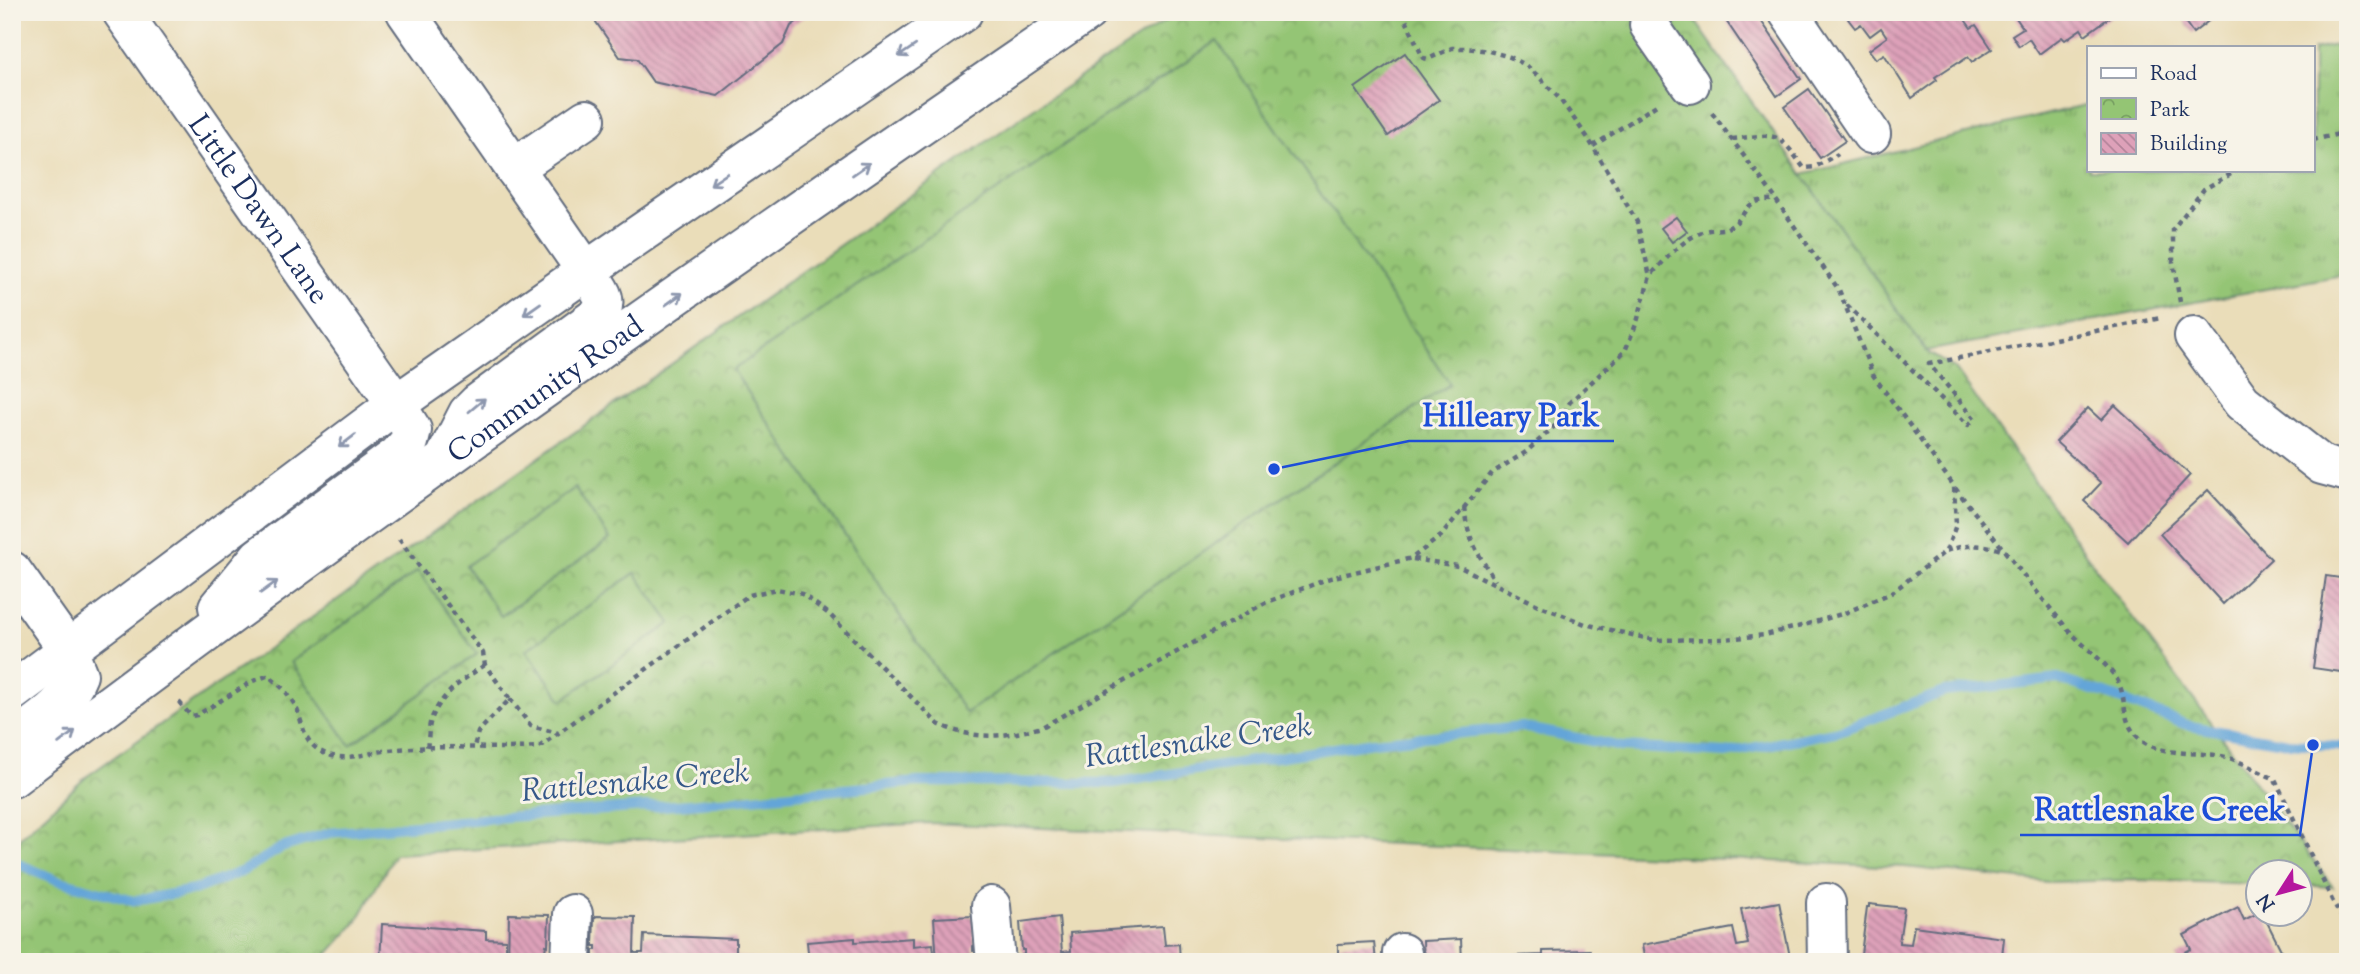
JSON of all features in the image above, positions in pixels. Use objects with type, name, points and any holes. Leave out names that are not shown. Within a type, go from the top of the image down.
[{"type":"main road","name":"Little Dawn Lane","points":[[122,12],[412,430],[409,442],[398,455],[259,557],[218,606],[206,631]]},
{"type":"main road","points":[[12,692],[396,404],[963,12]]},
{"type":"main road","name":"Community Road","points":[[12,778],[206,631],[664,305],[1087,12]]},
{"type":"main road","points":[[1788,12],[1871,134]]},
{"type":"main road","points":[[421,17],[514,168],[601,292],[604,309],[468,413],[443,463]]},
{"type":"main road","points":[[1649,25],[1690,84]]},
{"type":"main road","points":[[514,168],[586,119]]},
{"type":"main road","points":[[2188,325],[2242,402],[2322,465],[2348,472]]},
{"type":"main road","points":[[12,571],[68,650],[78,675],[73,689],[62,702],[12,741]]},
{"type":"main road","points":[[1826,903],[1826,962]]},
{"type":"main road","points":[[991,906],[996,962]]},
{"type":"main road","points":[[571,962],[573,914]]},
{"type":"path","points":[[1406,20],[1423,58],[1428,59],[1451,48],[1489,51],[1527,65],[1559,98],[1593,146],[1637,222],[1650,276]]},
{"type":"path","points":[[1593,146],[1690,84],[1826,269],[1846,304],[1873,375],[2006,552],[2079,642],[2117,678],[2124,695],[2125,716],[2135,734],[2162,750],[2206,753],[2229,758],[2275,779],[2348,928]]},
{"type":"path","points":[[2314,140],[2348,132]]},
{"type":"path","points":[[1731,139],[1770,135],[1784,141],[1804,168],[1815,167],[1871,134]]},
{"type":"path","points":[[1846,304],[1968,425],[1975,419],[1929,365],[2188,325],[2173,262],[2173,229],[2204,188],[2234,172]]},
{"type":"path","points":[[156,670],[191,716],[267,676],[287,693],[298,711],[304,734],[318,749],[341,758],[428,747],[499,750],[539,747],[750,595],[777,589],[802,594],[829,614],[938,724],[956,733],[982,736],[1009,736],[1042,727],[1265,604],[1330,578],[1412,558],[1441,536],[1492,473],[1526,452],[1558,423],[1570,402],[1625,351],[1637,322],[1650,276],[1674,250],[1705,231],[1727,228],[1747,207],[1763,200],[1776,200]]},
{"type":"path","points":[[1946,551],[1956,525],[1954,486]]},
{"type":"path","points":[[1464,506],[1466,528],[1472,545],[1495,582]]},
{"type":"path","points":[[1412,558],[1458,566],[1538,605],[1585,624],[1654,640],[1724,639],[1765,635],[1845,613],[1891,593],[1946,551],[1979,545],[1993,546],[2006,552]]},
{"type":"path","points":[[406,548],[484,653],[485,665],[531,726],[558,733]]},
{"type":"path","points":[[428,747],[431,720],[444,697],[457,683],[485,665]]},
{"type":"path","points":[[474,747],[478,732],[510,699]]},
{"type":"green space","points":[[1178,12],[1689,12],[1926,351],[1956,370],[2095,567],[2311,858],[2244,858],[2244,884],[2137,880],[2048,882],[1905,867],[929,823],[395,854],[356,923],[321,962],[12,962],[12,845],[86,777],[1040,104]]},
{"type":"green space","points":[[1217,41],[1450,384],[966,713],[733,370]]},
{"type":"green space","points":[[2348,42],[2348,274],[1926,351],[1802,174],[2087,104],[2087,172],[2314,172],[2314,50]]},
{"type":"green space","points":[[575,488],[610,539],[501,616],[466,566]]},
{"type":"green space","points":[[418,571],[477,654],[350,745],[291,662]]},
{"type":"green space","points":[[635,573],[671,623],[562,700],[526,650]]},
{"type":"green space","points":[[2314,861],[2333,887],[2314,886]]},
{"type":"building","points":[[589,12],[811,12],[791,26],[783,44],[718,96],[653,82],[637,59],[620,57]]},
{"type":"building","points":[[1720,12],[1755,12],[1801,79],[1777,96]]},
{"type":"building","points":[[1852,12],[1964,12],[1961,14],[1971,28],[1976,25],[1992,49],[1972,62],[1968,57],[1958,62],[1935,77],[1937,80],[1912,98],[1884,54],[1876,59],[1869,50],[1887,37],[1881,28],[1870,36],[1861,24],[1855,28],[1848,19],[1854,14]]},
{"type":"building","points":[[2012,12],[2117,12],[2085,35],[2081,29],[2065,40],[2062,37],[2039,54],[2029,39],[2019,46],[2012,35],[2023,28]]},
{"type":"building","points":[[2178,12],[2220,12],[2193,33]]},
{"type":"building","points":[[1405,53],[1439,100],[1388,136],[1355,88]]},
{"type":"building","points":[[1809,89],[1845,141],[1820,158],[1784,107]]},
{"type":"building","points":[[1676,217],[1687,231],[1672,242],[1661,228]]},
{"type":"building","points":[[2115,405],[2190,475],[2128,542],[2084,501],[2101,483],[2056,442],[2088,408],[2101,420]]},
{"type":"building","points":[[2208,490],[2271,559],[2223,604],[2160,534]]},
{"type":"building","points":[[2326,576],[2348,579],[2348,673],[2313,668]]},
{"type":"building","points":[[1779,902],[1791,962],[1645,962],[1642,945],[1733,928],[1737,946],[1748,944],[1741,909]]},
{"type":"building","points":[[1869,904],[1904,908],[1899,943],[1911,944],[1914,926],[2004,938],[2002,956],[2017,958],[2017,962],[1860,962]]},
{"type":"building","points":[[2238,907],[2244,920],[2244,928],[2270,928],[2287,962],[2178,962],[2176,957],[2191,949],[2184,935]]},
{"type":"building","points":[[509,914],[549,915],[548,946],[546,945],[545,951],[548,951],[548,962],[508,962]]},
{"type":"building","points":[[973,916],[973,951],[976,951],[977,962],[937,962],[934,918]]},
{"type":"building","points":[[635,917],[634,953],[643,953],[644,935],[736,939],[736,957],[751,958],[751,962],[593,962],[593,950],[596,950],[596,946],[593,946],[594,918]]},
{"type":"building","points":[[1059,917],[1062,952],[1071,951],[1070,933],[1163,926],[1165,945],[1179,944],[1180,962],[1023,962],[1020,922]]},
{"type":"building","points":[[382,924],[486,931],[486,939],[506,940],[506,962],[380,962]]},
{"type":"building","points":[[855,938],[855,942],[913,938],[913,946],[933,944],[935,962],[809,962],[807,942]]},
{"type":"building","points":[[1461,939],[1462,962],[1424,962],[1423,941]]},
{"type":"building","points":[[1374,942],[1376,962],[1338,962],[1338,944]]},
{"type":"building","points":[[1590,950],[1590,962],[1484,962],[1484,957]]},
{"type":"waterway","name":"Rattlesnake Creek","points":[[12,861],[57,880],[134,901],[194,890],[243,871],[281,848],[329,833],[689,804],[918,782],[1113,783],[1373,742],[1522,727],[1622,747],[1726,753],[1839,731],[1944,692],[2058,679],[2190,726],[2289,743],[2348,747]]},
{"type":"place","name":"Hilleary Park","points":[[1274,469]]},
{"type":"place","name":"Rattlesnake Creek","points":[[2313,745]]}]
